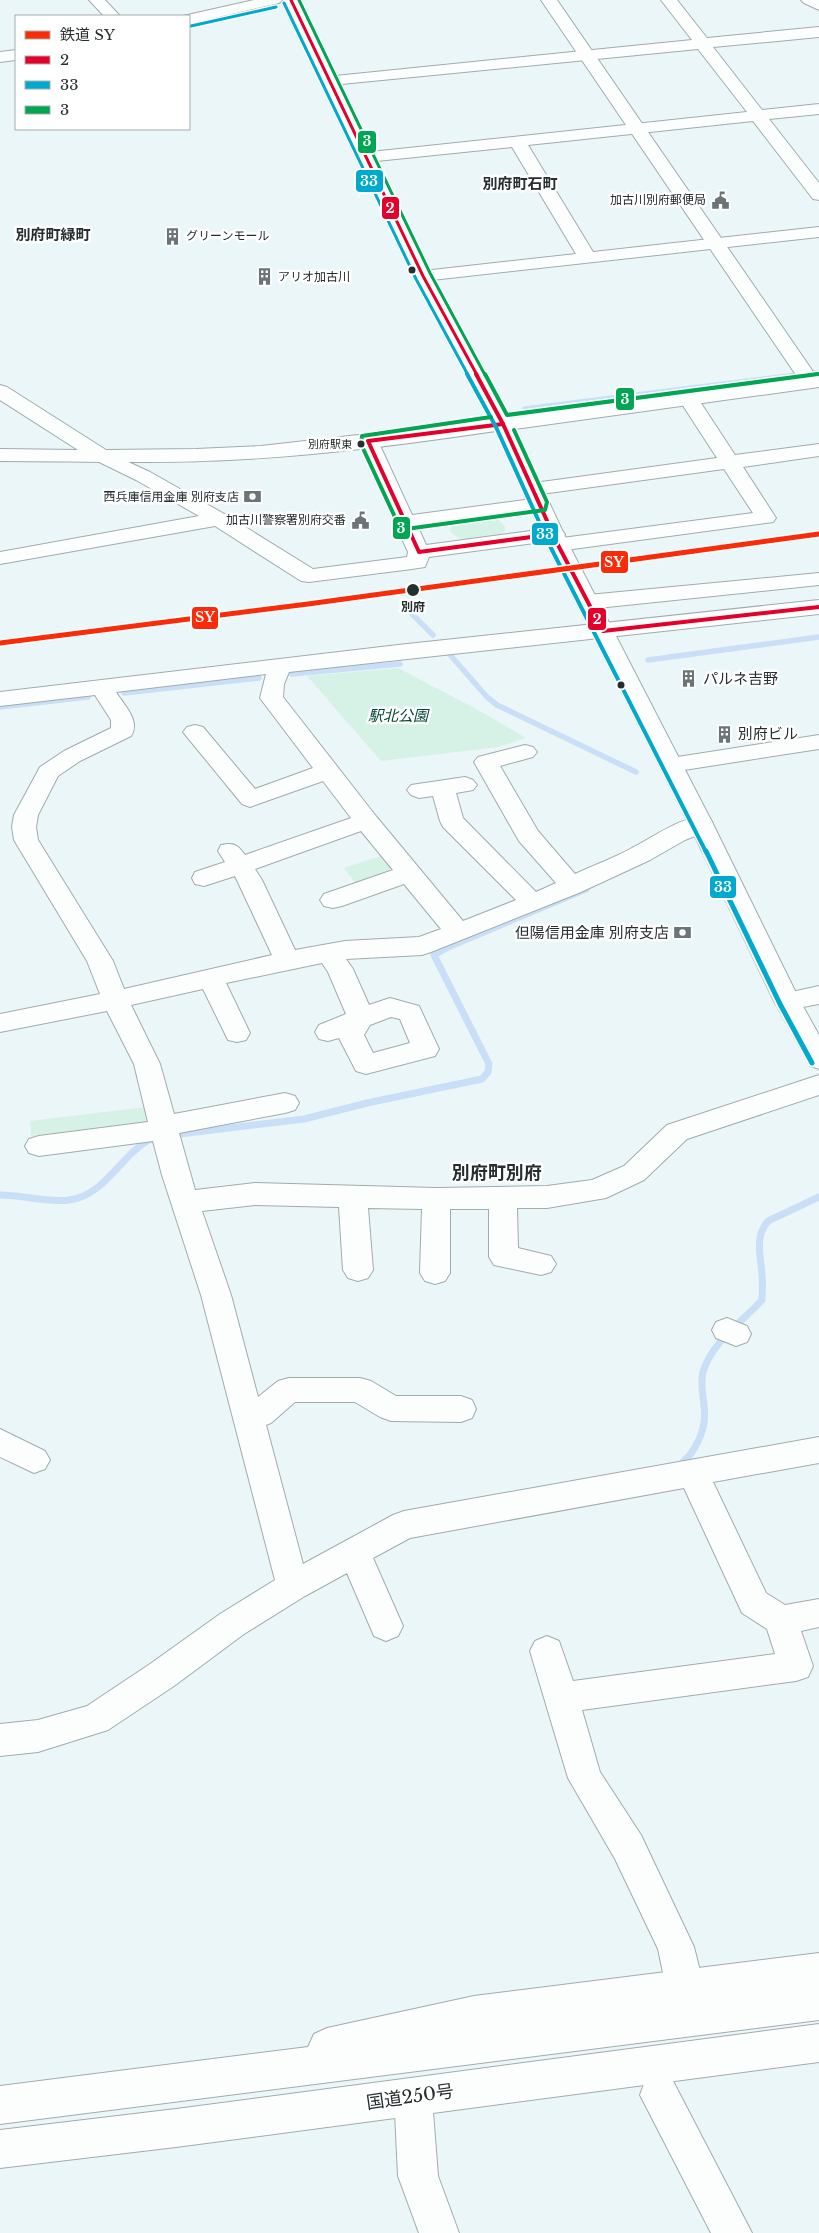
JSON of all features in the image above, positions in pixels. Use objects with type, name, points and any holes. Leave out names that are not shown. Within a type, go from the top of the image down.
[{"type":"main road","points":[[97,0],[111,15]]},
{"type":"main road","points":[[190,19],[245,3],[274,0]]},
{"type":"main road","points":[[291,0],[331,80],[423,276],[503,424],[556,539],[701,824],[787,1001],[819,1059]]},
{"type":"main road","points":[[0,455],[150,456],[260,452],[503,424],[688,398],[811,378],[715,244],[549,0]]},
{"type":"main road","points":[[668,0],[819,195]]},
{"type":"main road","points":[[809,0],[819,5]]},
{"type":"main road","points":[[331,80],[802,33],[816,39]]},
{"type":"main road","points":[[0,57],[15,55]]},
{"type":"main road","points":[[367,158],[819,109]]},
{"type":"main road","points":[[517,141],[588,258]]},
{"type":"main road","points":[[802,172],[819,170]]},
{"type":"main road","points":[[423,276],[819,232]]},
{"type":"main road","points":[[0,391],[100,455],[143,476],[219,519],[309,576],[417,562],[418,552],[368,441]]},
{"type":"main road","points":[[418,552],[506,540],[556,539],[766,518],[688,398]]},
{"type":"main road","points":[[405,522],[480,511],[537,496],[730,461],[819,450]]},
{"type":"main road","points":[[480,511],[500,513],[512,524],[513,532],[506,540]]},
{"type":"main road","points":[[449,516],[439,525],[440,535],[452,545],[464,546]]},
{"type":"main road","points":[[0,558],[219,519]]},
{"type":"main road","points":[[588,602],[819,579]]},
{"type":"main road","points":[[0,699],[819,607]]},
{"type":"main road","points":[[280,667],[272,684],[271,698],[366,821],[458,932]]},
{"type":"main road","points":[[101,687],[123,720],[123,731],[72,756],[48,772],[26,816],[24,828],[26,840],[100,961],[115,1000],[147,1064],[164,1132],[216,1295],[293,1586]]},
{"type":"main road","points":[[195,732],[250,799],[329,771]]},
{"type":"main road","points":[[671,765],[819,742]]},
{"type":"main road","points":[[525,752],[486,762],[528,835],[572,886]]},
{"type":"main road","points":[[419,790],[454,787],[452,821],[533,904]]},
{"type":"main road","points":[[204,878],[234,858],[366,821]]},
{"type":"main road","points":[[0,1023],[115,1000],[287,960],[328,953],[422,946],[458,932],[501,922],[533,904],[641,854],[676,834],[701,824]]},
{"type":"main road","points":[[234,858],[250,880],[287,960]]},
{"type":"main road","points":[[333,900],[409,873]]},
{"type":"main road","points":[[328,953],[340,969],[361,1018],[328,1032]]},
{"type":"main road","points":[[210,977],[238,1021]]},
{"type":"main road","points":[[787,1001],[819,996]]},
{"type":"main road","points":[[185,1202],[255,1194],[436,1199],[547,1197],[596,1190],[634,1173],[677,1132],[819,1085]]},
{"type":"main road","points":[[40,1146],[164,1132],[285,1103]]},
{"type":"main road","points":[[353,1197],[358,1270]]},
{"type":"main road","points":[[503,1197],[504,1257],[541,1264]]},
{"type":"main road","points":[[434,1273],[436,1199]]},
{"type":"main road","points":[[248,1417],[260,1414],[289,1390],[360,1390],[392,1408],[462,1409]]},
{"type":"main road","points":[[0,1442],[34,1460]]},
{"type":"main road","points":[[0,1740],[38,1736],[96,1719],[162,1675],[232,1624],[293,1586],[404,1524],[414,1515],[692,1472],[819,1450]]},
{"type":"main road","points":[[561,1698],[796,1666],[781,1620],[754,1603],[692,1472]]},
{"type":"main road","points":[[354,1552],[386,1626]]},
{"type":"main road","points":[[781,1620],[819,1613]]},
{"type":"main road","points":[[547,1651],[585,1778],[628,1847],[676,1947],[685,1987]]},
{"type":"main road","points":[[139,2086],[474,2016],[819,1971]]},
{"type":"main road","points":[[0,2105],[139,2086],[819,2002]]},
{"type":"main road","name":"国道250号","points":[[0,2149],[176,2128],[819,2042]]},
{"type":"main road","points":[[659,2096],[732,2233]]},
{"type":"main road","points":[[414,2112],[418,2176],[440,2233]]},
{"type":"green space","points":[[490,517],[499,520],[505,527],[505,531],[485,539],[469,540],[455,536],[450,531],[452,524],[457,521]]},
{"type":"green space","name":"駅北公園","points":[[398,668],[480,711],[526,738],[499,747],[381,761],[307,676]]},
{"type":"green space","points":[[381,856],[391,867],[387,876],[358,886],[344,868]]},
{"type":"green space","points":[[146,1107],[152,1122],[32,1143],[30,1121]]},
{"type":"waterway","points":[[794,375],[819,372]]},
{"type":"waterway","points":[[525,409],[804,374]]},
{"type":"waterway","points":[[407,609],[433,635]]},
{"type":"waterway","points":[[648,660],[819,637]]},
{"type":"waterway","points":[[445,649],[487,697],[497,705],[636,772]]},
{"type":"waterway","points":[[292,674],[400,664]]},
{"type":"waterway","points":[[124,693],[259,678]]},
{"type":"waterway","points":[[0,707],[88,697]]},
{"type":"waterway","points":[[172,1135],[304,1119],[367,1103],[482,1079],[488,1072],[489,1064],[434,955],[448,947],[586,889]]},
{"type":"waterway","points":[[0,1195],[60,1201],[82,1197],[103,1183],[130,1155],[151,1139]]},
{"type":"waterway","points":[[686,1460],[695,1448],[703,1428],[705,1413],[702,1380],[707,1361],[728,1333],[762,1300],[759,1247],[764,1227],[768,1221],[819,1197]]},
{"type":"waterway","points":[[680,1467],[687,1459]]},
{"type":"rail line","name":"SY","points":[[0,643],[308,604],[819,534]]},
{"type":"transit line","name":"2","points":[[291,0],[423,276],[503,424],[558,545],[603,631],[819,607]]},
{"type":"transit line","name":"3","points":[[299,0],[430,273],[507,415],[818,374]]},
{"type":"transit line","name":"33","points":[[284,3],[416,279],[496,427],[551,548],[694,827],[780,1004],[812,1063]]},
{"type":"transit line","name":"33","points":[[191,26],[276,7]]},
{"type":"transit line","name":"3","points":[[491,417],[362,436],[361,444],[400,528],[406,529],[545,510],[547,502],[514,430]]},
{"type":"transit line","name":"2","points":[[503,424],[368,441],[419,552],[554,534]]},
{"type":"place","name":"加古川別府郵便局","points":[[720,200]]},
{"type":"place","name":"グリーンモール","points":[[172,236]]},
{"type":"place","name":"アリオ加古川","points":[[264,277]]},
{"type":"place","name":"別府駅東","points":[[361,444]]},
{"type":"place","name":"西兵庫信用金庫 別府支店","points":[[253,497]]},
{"type":"place","name":"加古川警察署別府交番","points":[[360,520]]},
{"type":"place","name":"別府","points":[[413,590]]},
{"type":"place","name":"パルネ吉野","points":[[689,679]]},
{"type":"place","name":"別府ビル","points":[[724,734]]},
{"type":"place","name":"但陽信用金庫 別府支店","points":[[683,933]]},
{"type":"district","name":"別府町石町","points":[[520,184]]},
{"type":"district","name":"別府町緑町","points":[[53,235]]},
{"type":"district","name":"別府町別府","points":[[497,1173]]}]
